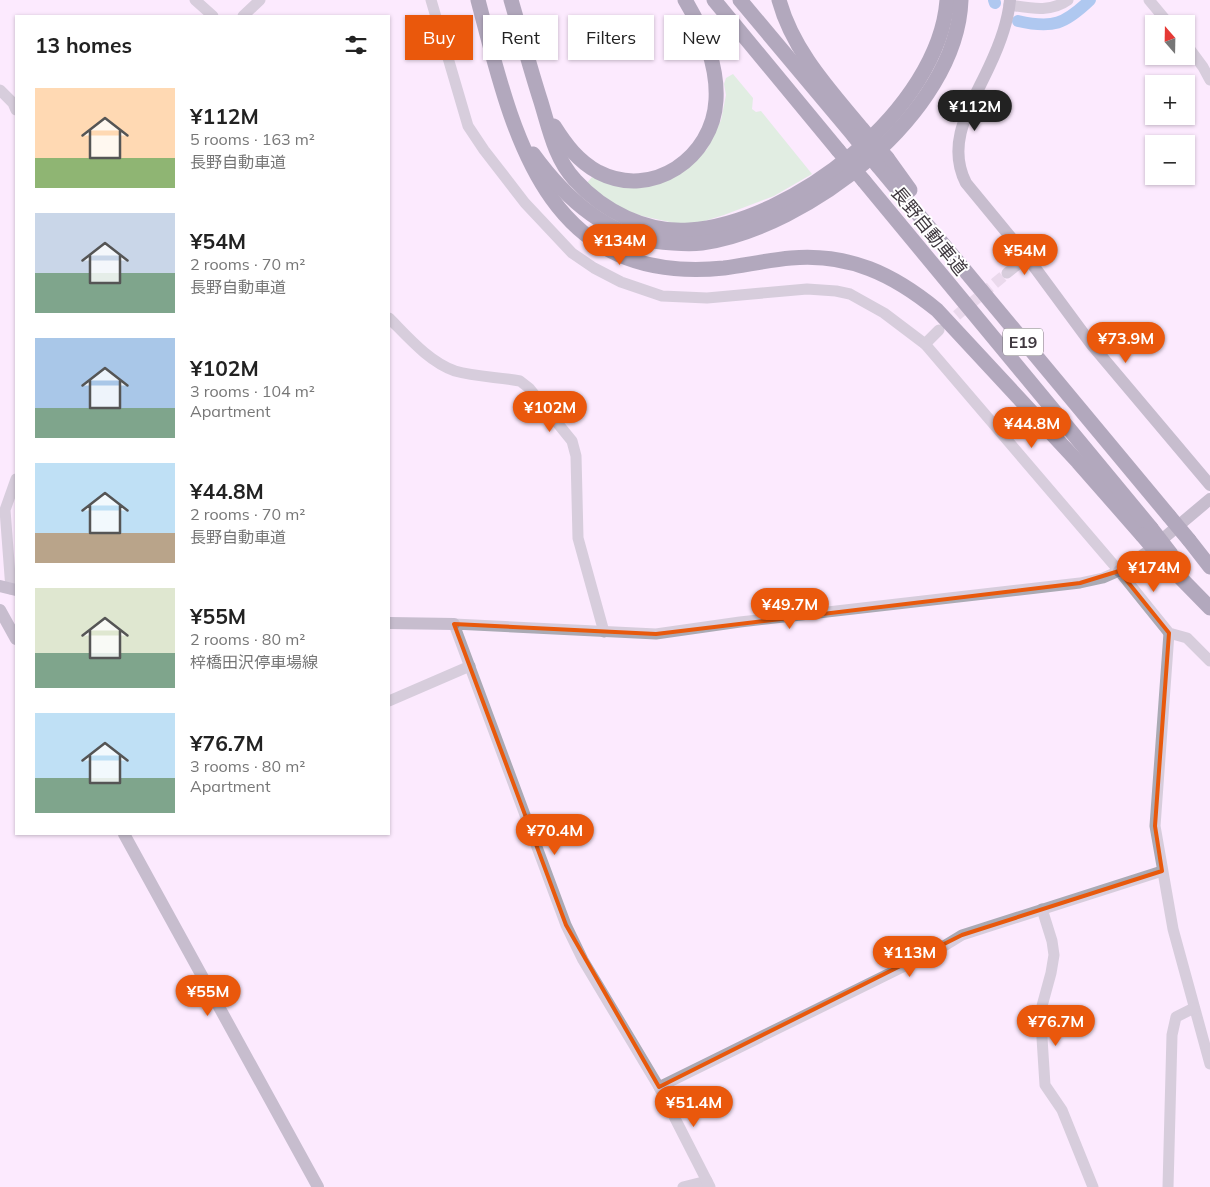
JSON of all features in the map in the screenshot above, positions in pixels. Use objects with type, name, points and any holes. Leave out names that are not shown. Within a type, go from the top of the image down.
[{"type":"highway","points":[[478,0],[512,121],[534,170],[554,203],[576,227],[610,250],[630,259],[662,267],[701,270],[793,258],[833,259],[874,269],[902,284],[937,310],[969,342],[1078,462],[1147,532]]},
{"type":"highway","points":[[512,0],[550,133],[560,158],[573,179],[588,193],[618,214],[649,226],[687,230],[708,228],[750,216],[802,192],[849,157],[901,105],[923,74],[944,29],[948,0]]},
{"type":"highway","points":[[537,91],[561,138],[573,153],[599,173],[613,177],[640,180],[665,174],[676,168],[692,156],[704,140],[714,117],[716,102],[714,73],[709,52],[696,19],[685,0]]},
{"type":"highway","name":"長野自動車道","points":[[714,0],[864,181],[1147,532],[1210,602]]},
{"type":"highway","name":"長野自動車道","points":[[740,0],[883,162],[979,288],[1210,567]]},
{"type":"highway","points":[[779,0],[797,45],[858,132]]},
{"type":"highway","points":[[512,121],[539,162],[566,192],[589,213],[614,227],[651,240],[675,243],[702,243],[732,236],[761,226],[829,190],[862,166],[886,144],[909,117],[937,77],[954,42],[961,0]]},
{"type":"highway","points":[[1168,557],[1210,608]]},
{"type":"street","points":[[195,0],[212,15]]},
{"type":"street","points":[[245,15],[260,0]]},
{"type":"street","points":[[431,0],[468,126],[484,150],[526,203],[572,253],[594,268],[622,282],[662,296],[715,298],[807,288],[850,294],[884,313],[925,344],[1119,571],[1169,633],[1188,638],[1210,661]]},
{"type":"street","points":[[1068,0],[1057,6],[1044,9],[1010,3],[1002,35],[962,126],[958,159],[960,172],[966,183],[1028,257],[1092,345],[1210,486]]},
{"type":"street","points":[[1149,0],[1162,15]]},
{"type":"street","points":[[1195,56],[1210,80]]},
{"type":"street","points":[[0,90],[15,108]]},
{"type":"street","points":[[1007,273],[1028,257]]},
{"type":"street","points":[[390,319],[422,350],[454,370],[520,381],[529,388],[572,441],[576,456],[578,538],[604,632]]},
{"type":"street","points":[[925,344],[939,330]]},
{"type":"street","points":[[9,588],[5,510],[15,482]]},
{"type":"street","points":[[390,623],[454,624],[656,634],[740,622],[1080,583],[1103,578],[1119,571],[1146,554],[1210,499]]},
{"type":"street","points":[[0,610],[15,637]]},
{"type":"street","points":[[454,624],[566,925],[582,960],[659,1087],[708,1184],[682,1187]]},
{"type":"street","points":[[1169,633],[1155,826],[1174,929],[1210,1064]]},
{"type":"street","points":[[390,701],[470,666]]},
{"type":"street","points":[[125,835],[318,1187]]},
{"type":"street","points":[[659,1087],[939,949],[962,935],[1162,871]]},
{"type":"street","points":[[1042,909],[1052,941],[1054,955],[1042,1006],[1045,1085],[1062,1110],[1093,1187]]},
{"type":"street","points":[[1168,1187],[1172,1034],[1176,1017],[1194,1008]]},
{"type":"highlighted area","points":[[1119,571],[1169,633],[1155,826],[1162,871],[962,935],[659,1087],[566,925],[454,624],[656,634],[1080,583]]},
{"type":"green space","points":[[733,74],[753,98],[752,109],[756,112],[761,111],[812,174],[774,196],[698,223],[674,223],[642,216],[616,207],[586,184],[592,177],[630,188],[653,184],[692,164],[707,149],[721,120],[726,95],[724,84],[726,78]]},
{"type":"waterway","points":[[1018,21],[1040,24],[1058,22],[1073,15],[1090,0]]},
{"type":"tunnel","points":[[944,326],[1007,273]]}]
